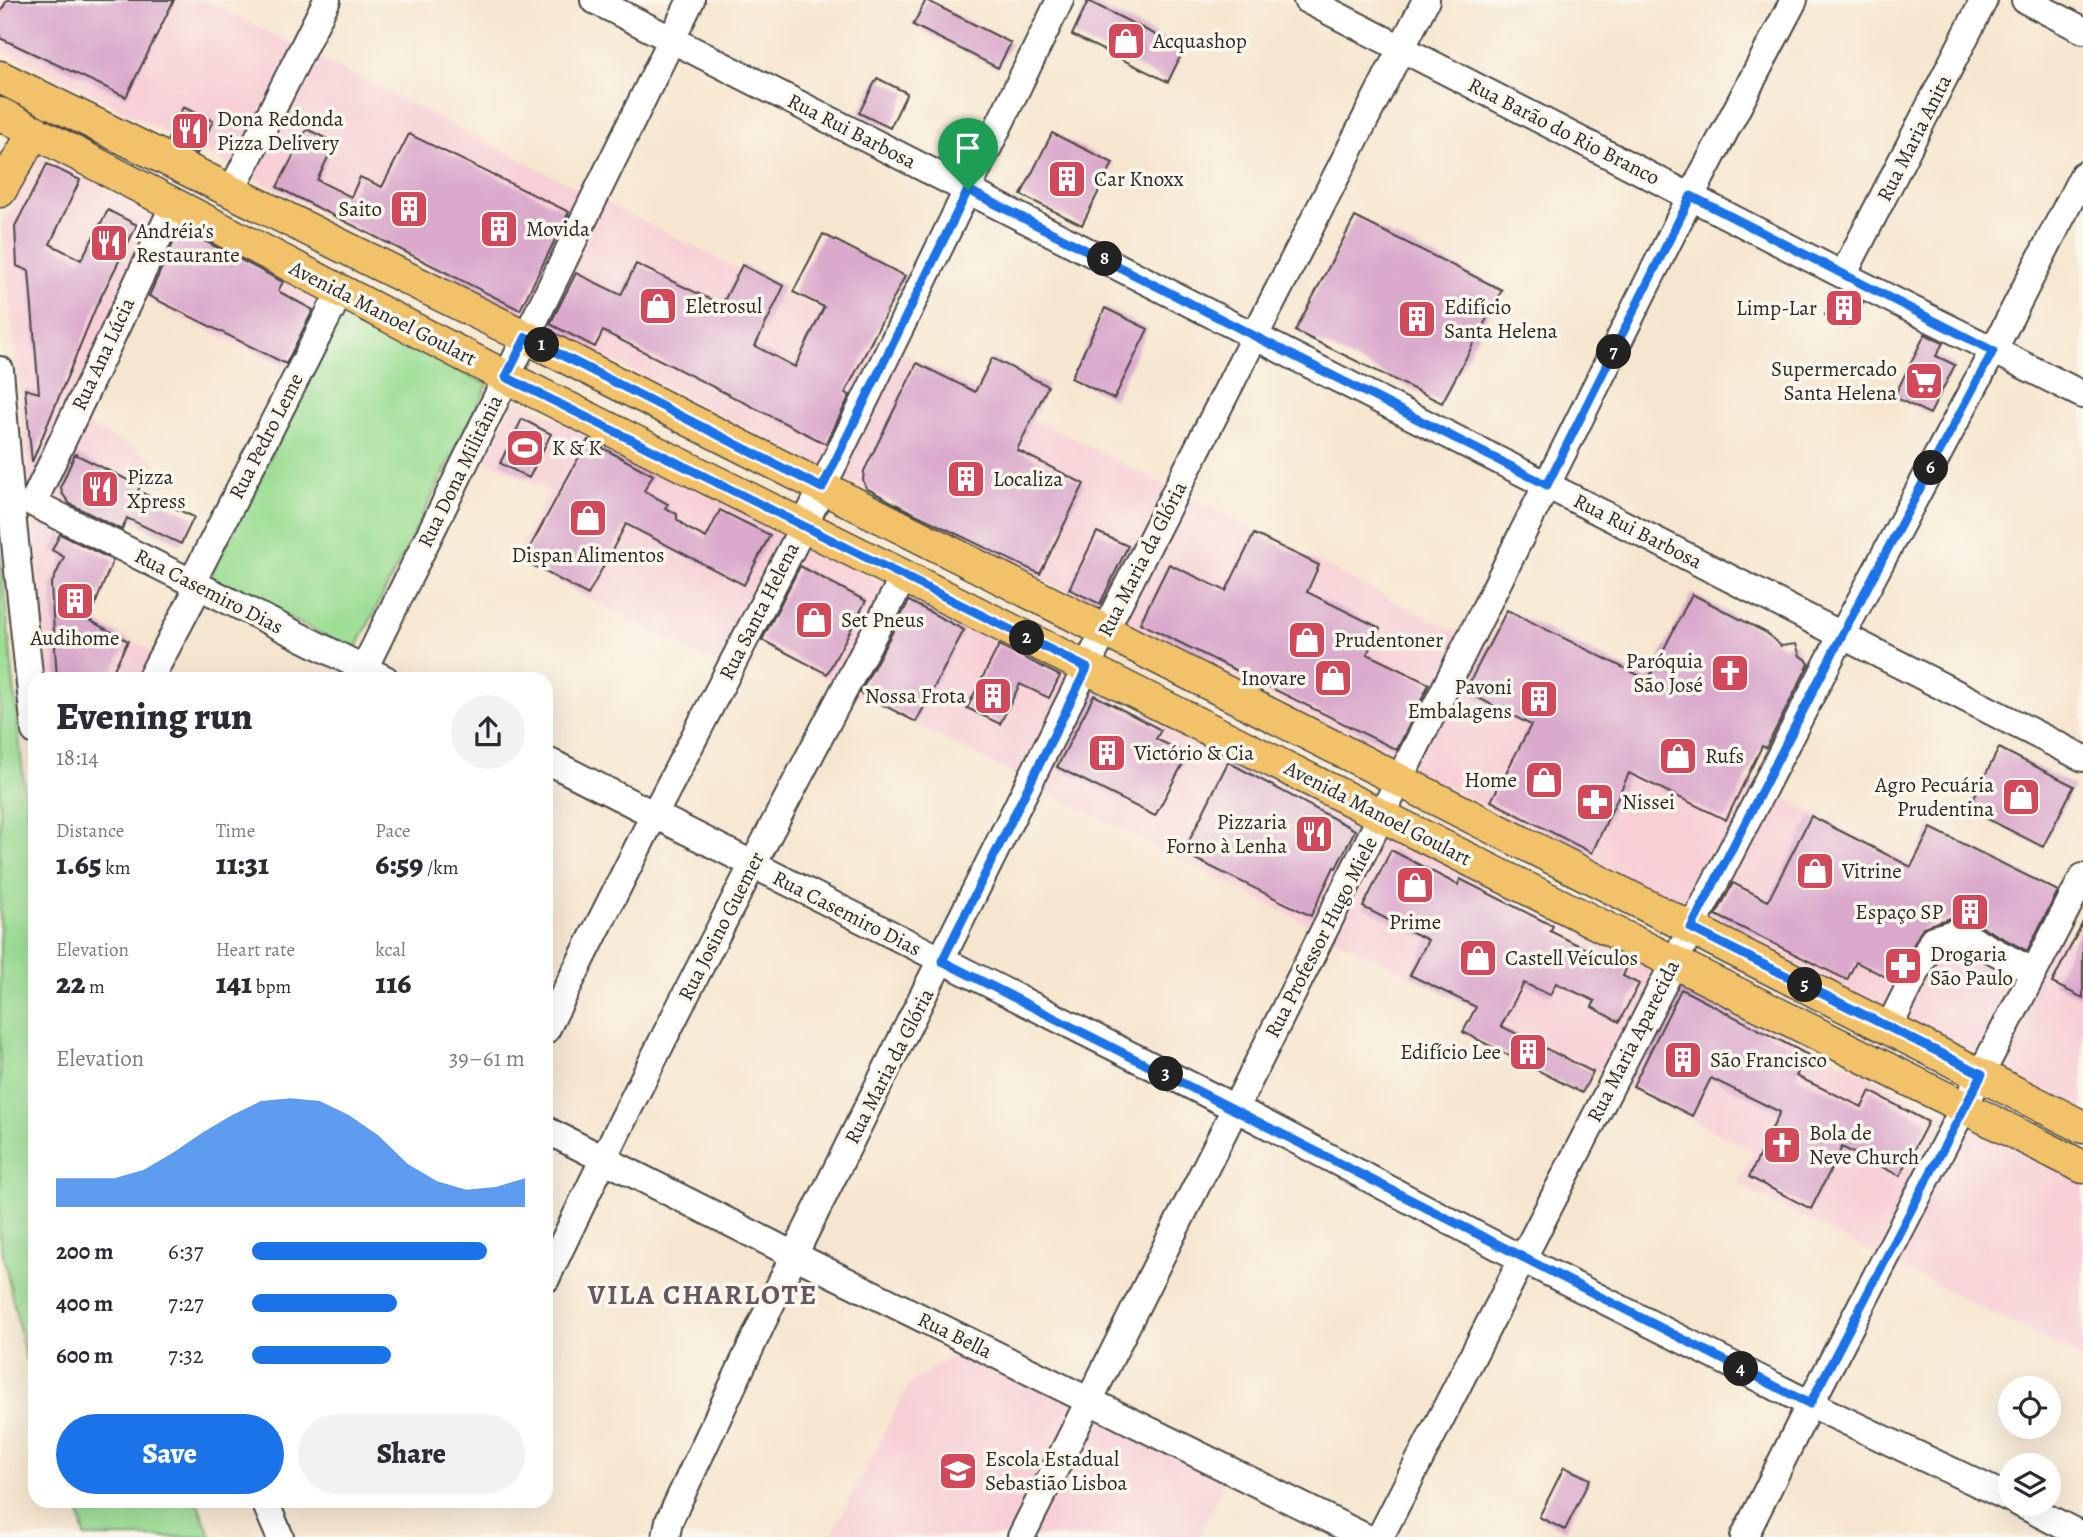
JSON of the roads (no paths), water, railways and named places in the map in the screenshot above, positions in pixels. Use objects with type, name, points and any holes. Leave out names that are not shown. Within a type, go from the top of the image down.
[{"type":"main road","name":"Avenida Manoel Goulart","points":[[0,77],[526,337],[2083,1127]]},
{"type":"main road","name":"Avenida Manoel Goulart","points":[[0,114],[506,377],[2083,1167]]},
{"type":"main road","points":[[0,191],[35,131]]},
{"type":"street","points":[[231,192],[327,0]]},
{"type":"street","name":"Rua Rui Barbosa","points":[[594,0],[2083,758]]},
{"type":"street","name":"Rua Dona Militânia","points":[[371,672],[506,377],[691,0]]},
{"type":"street","name":"Rua Santa Helena","points":[[553,1016],[804,526],[1060,0]]},
{"type":"street","name":"Rua Barão do Rio Branco","points":[[1307,0],[2083,396]]},
{"type":"street","name":"Rua Maria da Glória","points":[[666,1537],[668,1521],[794,1255],[1104,632],[1426,0]]},
{"type":"street","name":"Rua Professor Hugo Miele","points":[[1021,1537],[1691,196],[1794,0]]},
{"type":"street","name":"Rua Maria Anita","points":[[1843,275],[1984,0]]},
{"type":"street","points":[[2025,0],[2083,30]]},
{"type":"street","name":"Rua Maria Aparecida","points":[[1380,1537],[1453,1399],[1673,961],[2083,175]]},
{"type":"street","name":"Rua Ana Lúcia","points":[[22,503],[174,205]]},
{"type":"street","name":"Rua Pedro Leme","points":[[153,672],[341,290]]},
{"type":"street","points":[[0,370],[22,503],[32,672]]},
{"type":"street","name":"Rua Casemiro Dias","points":[[22,503],[195,584],[361,672]]},
{"type":"street","name":"Rua Josino Guemer","points":[[553,1264],[603,1158],[752,865],[904,576]]},
{"type":"street","name":"Rua Casemiro Dias","points":[[553,764],[1235,1108],[1522,1259],[1810,1404],[1998,1493]]},
{"type":"street","points":[[1744,1537],[2083,877]]},
{"type":"street","points":[[1889,1027],[1933,939],[1958,933],[2034,972]]},
{"type":"street","name":"Rua Bella","points":[[553,1133],[1366,1537]]},
{"type":"street","points":[[268,1508],[280,1537]]},
{"type":"street","points":[[2045,1516],[2083,1536]]},
{"type":"place","name":"Acquashop","points":[[1126,41]]},
{"type":"place","name":"Dona Redonda Pizza Delivery","points":[[190,131]]},
{"type":"place","name":"Car Knoxx","points":[[1067,179]]},
{"type":"place","name":"Saito","points":[[409,209]]},
{"type":"place","name":"Movida","points":[[499,229]]},
{"type":"place","name":"Andréia's Restaurante","points":[[109,243]]},
{"type":"place","name":"Eletrosul","points":[[658,306]]},
{"type":"place","name":"Limp-Lar","points":[[1844,308]]},
{"type":"place","name":"Edifício Santa Helena","points":[[1417,319]]},
{"type":"place","name":"Supermercado Santa Helena","points":[[1924,381]]},
{"type":"place","name":"K & K","points":[[525,448]]},
{"type":"place","name":"Localiza","points":[[966,479]]},
{"type":"place","name":"Pizza Xpress","points":[[100,489]]},
{"type":"place","name":"Dispan Alimentos","points":[[588,518]]},
{"type":"place","name":"Audihome","points":[[75,601]]},
{"type":"place","name":"Set Pneus","points":[[814,620]]},
{"type":"place","name":"Prudentoner","points":[[1307,640]]},
{"type":"place","name":"Paróquia São José","points":[[1730,673]]},
{"type":"place","name":"Inovare","points":[[1333,678]]},
{"type":"place","name":"Nossa Frota","points":[[993,696]]},
{"type":"place","name":"Pavoni Embalagens","points":[[1539,699]]},
{"type":"place","name":"Victório & Cia","points":[[1107,753]]},
{"type":"place","name":"Rufs","points":[[1678,756]]},
{"type":"place","name":"Home","points":[[1544,780]]},
{"type":"place","name":"Agro Pecuária Prudentina","points":[[2021,797]]},
{"type":"place","name":"Nissei","points":[[1595,802]]},
{"type":"place","name":"Pizzaria Forno à Lenha","points":[[1314,834]]},
{"type":"place","name":"Vitrine","points":[[1815,871]]},
{"type":"place","name":"Prime","points":[[1415,885]]},
{"type":"place","name":"Espaço SP","points":[[1970,912]]},
{"type":"place","name":"Castell Veículos","points":[[1478,958]]},
{"type":"place","name":"Drogaria São Paulo","points":[[1903,966]]},
{"type":"place","name":"Edifício Lee","points":[[1528,1052]]},
{"type":"place","name":"São Francisco","points":[[1683,1060]]},
{"type":"place","name":"Bola de Neve Church","points":[[1782,1145]]},
{"type":"place","name":"Escola Estadual Sebastião Lisboa","points":[[958,1471]]},
{"type":"district","name":"VILA CHARLOTE","points":[[703,1294]]}]
